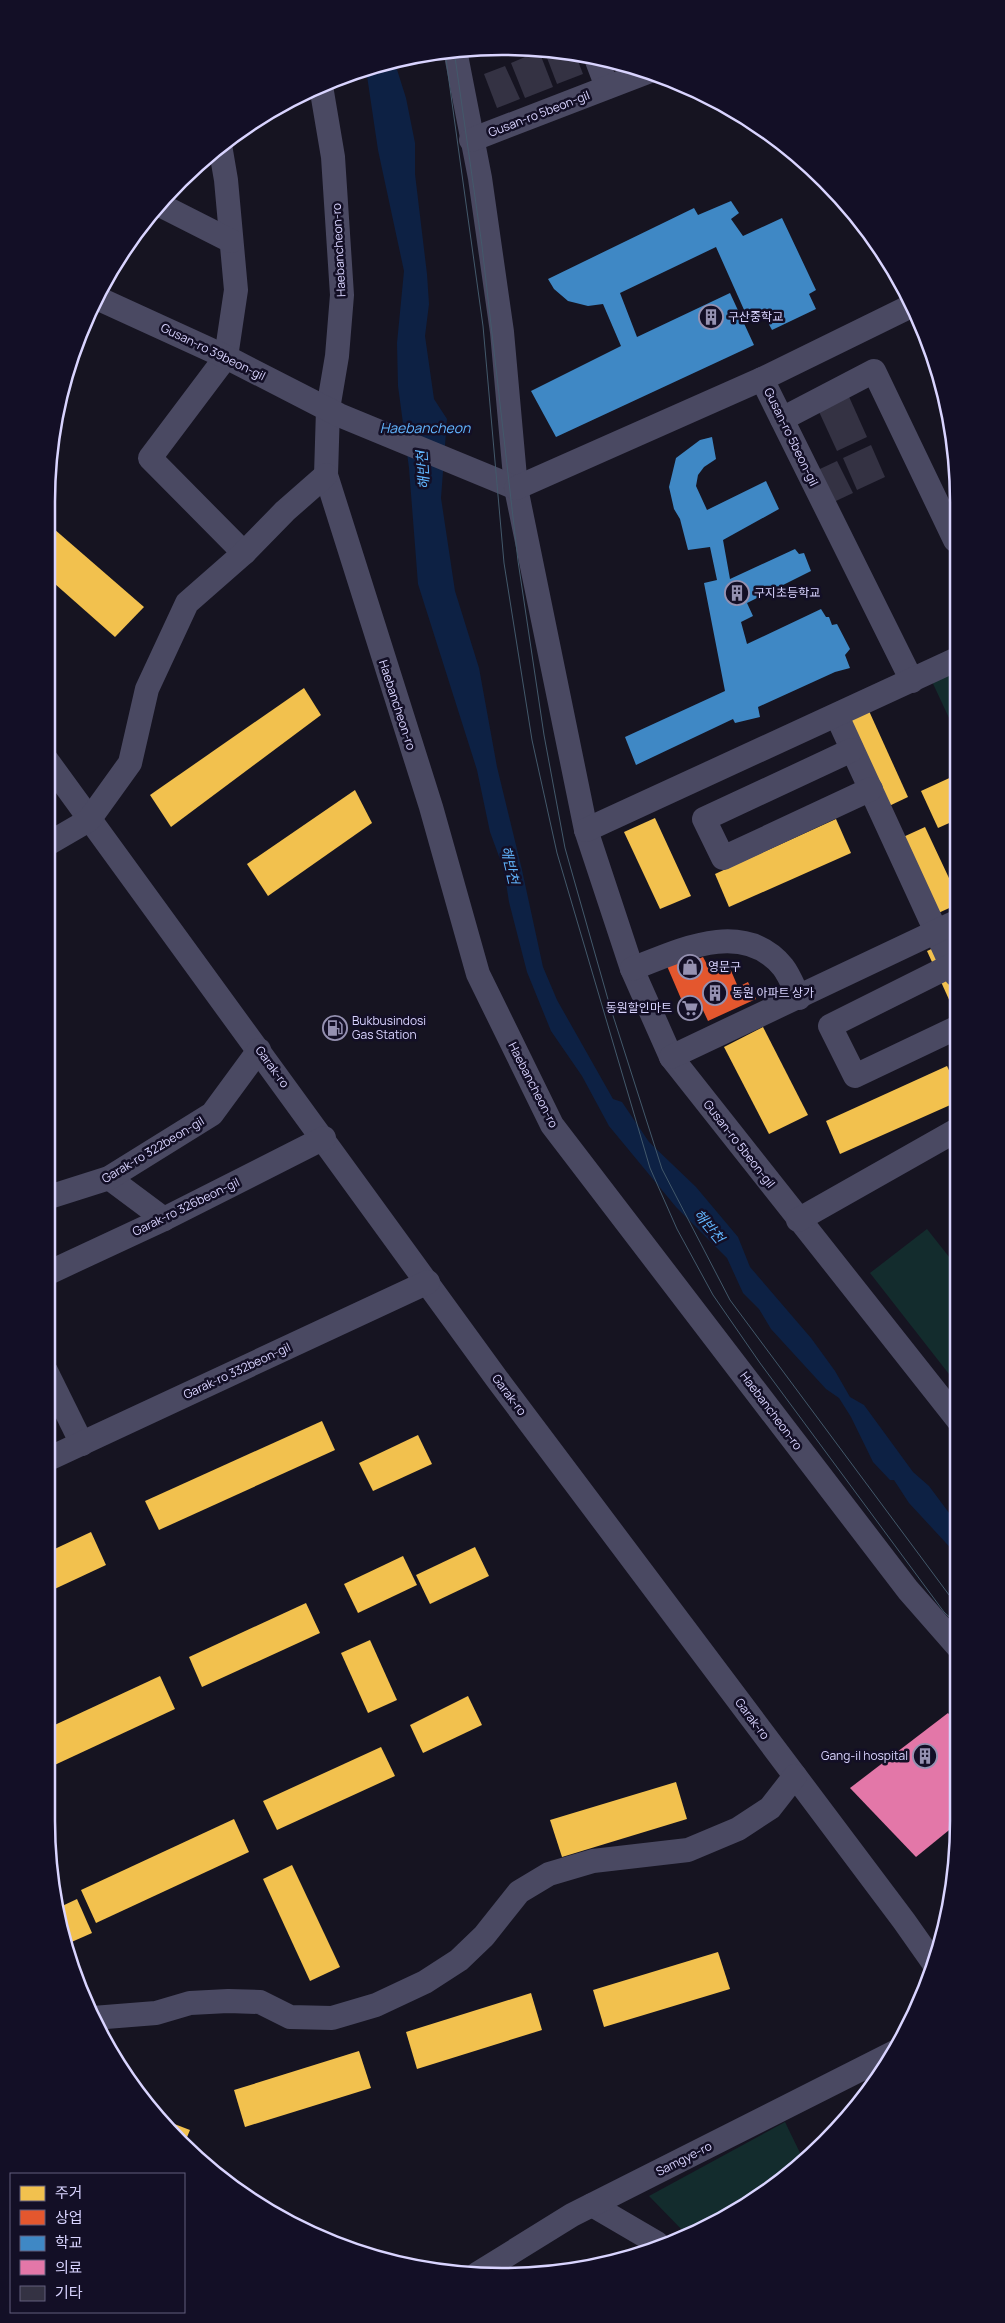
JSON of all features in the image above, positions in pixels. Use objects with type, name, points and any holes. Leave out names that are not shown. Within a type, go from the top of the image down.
[{"type":"street","name":"Gusan-ro 5beon-gil","points":[[456,58],[471,140],[480,178],[502,332],[516,488],[586,830],[632,969],[671,1057],[950,1410]]},
{"type":"street","points":[[599,66],[608,87]]},
{"type":"street","name":"Gusan-ro 5beon-gil","points":[[471,140],[637,76]]},
{"type":"street","name":"Haebancheon-ro","points":[[322,93],[333,157],[342,295],[326,475],[430,807],[478,974],[552,1125],[902,1582],[950,1638]]},
{"type":"street","points":[[221,154],[236,290],[226,357],[150,458],[244,553]]},
{"type":"street","points":[[165,208],[231,241]]},
{"type":"street","name":"Gusan-ro 39beon-gil","points":[[103,301],[226,357],[333,412],[516,488]]},
{"type":"street","points":[[762,379],[906,309]]},
{"type":"street","points":[[782,419],[874,371],[950,530]]},
{"type":"street","name":"Gusan-ro 5beon-gil","points":[[516,488],[762,379],[912,681]]},
{"type":"street","points":[[55,840],[89,820],[130,763],[147,689],[187,603],[244,553],[285,511],[326,475]]},
{"type":"street","points":[[586,830],[950,662]]},
{"type":"street","points":[[837,716],[871,790],[946,926],[950,948]]},
{"type":"street","points":[[852,750],[704,819],[723,858],[871,790]]},
{"type":"street","name":"Garak-ro","points":[[55,772],[324,1138],[497,1379],[928,1957]]},
{"type":"street","points":[[671,1057],[806,995],[946,926]]},
{"type":"street","points":[[632,969],[700,943],[752,945],[773,956],[806,995],[830,1026],[855,1076],[950,1031]]},
{"type":"street","points":[[830,1026],[950,972]]},
{"type":"street","name":"Garak-ro 322beon-gil","points":[[55,1195],[109,1178],[212,1114],[259,1050]]},
{"type":"street","points":[[798,1220],[950,1134]]},
{"type":"street","name":"Garak-ro 326beon-gil","points":[[55,1270],[164,1219],[324,1138]]},
{"type":"street","points":[[109,1178],[164,1219]]},
{"type":"street","name":"Garak-ro 332beon-gil","points":[[55,1454],[82,1444],[428,1282]]},
{"type":"street","points":[[55,1390],[82,1444]]},
{"type":"street","points":[[101,2017],[156,2013],[190,2003],[228,2001],[260,2002],[290,2017],[332,2018],[376,2005],[425,1982],[459,1960],[484,1936],[519,1892],[548,1874],[593,1860],[688,1850],[738,1829],[770,1808],[795,1776]]},
{"type":"street","name":"Samgye-ro","points":[[487,2267],[572,2215],[881,2059]]},
{"type":"street","points":[[592,2205],[654,2241]]},
{"type":"green space","points":[[950,664],[950,720],[929,675]]},
{"type":"green space","points":[[927,1229],[950,1258],[950,1375],[870,1273]]},
{"type":"green space","points":[[785,2122],[801,2154],[751,2193],[682,2230],[649,2196]]},
{"type":"water","points":[[397,68],[406,98],[415,143],[415,174],[429,304],[425,336],[434,399],[447,419],[441,498],[455,591],[479,668],[497,767],[543,967],[557,1000],[613,1099],[622,1102],[649,1142],[696,1187],[738,1237],[750,1267],[811,1338],[835,1371],[850,1397],[864,1405],[913,1472],[929,1486],[950,1514],[950,1547],[909,1503],[894,1480],[890,1480],[873,1462],[851,1417],[839,1398],[826,1389],[771,1329],[759,1309],[743,1293],[727,1258],[676,1207],[609,1126],[582,1076],[551,1031],[527,972],[509,902],[504,870],[490,832],[477,770],[418,584],[409,468],[398,386],[397,343],[404,271],[378,150],[367,76]]},
{"type":"building: 주거","points":[[55,530],[144,607],[115,637],[55,584]]},
{"type":"building: 주거","points":[[304,688],[321,715],[171,827],[150,795]]},
{"type":"building: 주거","points":[[869,711],[908,797],[870,815],[831,728]]},
{"type":"building: 주거","points":[[950,778],[950,823],[938,828],[921,791]]},
{"type":"building: 주거","points":[[355,790],[372,823],[268,896],[247,864]]},
{"type":"building: 주거","points":[[655,818],[691,896],[660,909],[624,832]]},
{"type":"building: 주거","points":[[836,819],[851,853],[729,907],[715,874]]},
{"type":"building: 주거","points":[[925,827],[950,880],[950,908],[925,919],[890,843]]},
{"type":"building: 주거","points":[[950,941],[950,1002],[927,951]]},
{"type":"building: 주거","points":[[763,1027],[808,1115],[769,1134],[724,1047]]},
{"type":"building: 주거","points":[[947,1066],[950,1072],[950,1105],[840,1154],[826,1121]]},
{"type":"building: 주거","points":[[322,1421],[335,1450],[159,1530],[145,1501]]},
{"type":"building: 주거","points":[[418,1435],[432,1464],[373,1491],[359,1463]]},
{"type":"building: 주거","points":[[91,1532],[106,1565],[55,1589],[55,1549]]},
{"type":"building: 주거","points":[[475,1547],[489,1576],[430,1604],[416,1575]]},
{"type":"building: 주거","points":[[403,1556],[417,1585],[358,1613],[344,1584]]},
{"type":"building: 주거","points":[[306,1603],[320,1633],[202,1687],[189,1657]]},
{"type":"building: 주거","points":[[370,1640],[397,1700],[368,1713],[341,1653]]},
{"type":"building: 주거","points":[[160,1676],[175,1709],[55,1765],[55,1725]]},
{"type":"building: 주거","points":[[468,1696],[482,1725],[423,1753],[410,1725]]},
{"type":"building: 주거","points":[[381,1747],[395,1776],[277,1830],[263,1801]]},
{"type":"building: 주거","points":[[676,1782],[687,1819],[562,1857],[550,1820]]},
{"type":"building: 주거","points":[[234,1819],[249,1852],[96,1923],[81,1890]]},
{"type":"building: 주거","points":[[292,1865],[340,1967],[310,1981],[263,1879]]},
{"type":"building: 주거","points":[[77,1899],[92,1933],[72,1942],[64,1905]]},
{"type":"building: 주거","points":[[718,1952],[730,1989],[604,2027],[593,1990]]},
{"type":"building: 주거","points":[[531,1993],[542,2030],[417,2069],[406,2032]]},
{"type":"building: 주거","points":[[359,2051],[371,2088],[245,2127],[234,2090]]},
{"type":"building: 주거","points":[[173,2124],[190,2130],[187,2138]]},
{"type":"building: 상업","name":"동원 아파트 상가","points":[[688,957],[691,962],[703,957],[712,974],[729,966],[738,987],[748,982],[756,999],[708,1021],[702,1008],[688,1015],[667,966]]},
{"type":"building: 학교","name":"구산중학교","points":[[731,201],[739,213],[731,219],[743,236],[782,218],[816,290],[809,294],[816,309],[772,330],[763,313],[749,321],[716,247],[620,293],[637,337],[730,293],[754,345],[556,437],[531,391],[621,346],[603,304],[588,306],[568,301],[554,289],[548,279],[694,208],[698,215]]},
{"type":"building: 학교","name":"구지초등학교","points":[[712,437],[716,459],[704,467],[698,475],[696,486],[707,510],[766,481],[779,509],[723,540],[730,579],[795,549],[799,554],[804,553],[811,571],[747,603],[753,616],[741,622],[747,644],[821,609],[826,617],[829,617],[832,625],[837,624],[850,649],[845,655],[850,668],[835,672],[758,707],[760,717],[735,723],[733,719],[636,765],[625,737],[725,691],[704,583],[717,580],[710,547],[688,550],[680,519],[674,509],[669,487],[676,458],[700,440]]},
{"type":"building: 의료","name":"Gang-il hospital","points":[[948,1713],[950,1715],[950,1830],[916,1857],[850,1788]]},
{"type":"building: 기타","points":[[528,56],[541,57],[553,87],[525,98],[511,63]]},
{"type":"building: 기타","points":[[547,58],[578,62],[583,74],[557,84]]},
{"type":"building: 기타","points":[[505,66],[520,99],[497,108],[484,74]]},
{"type":"building: 기타","points":[[846,390],[867,437],[837,451],[815,403]]},
{"type":"building: 기타","points":[[871,445],[885,477],[857,490],[843,458]]},
{"type":"building: 기타","points":[[837,461],[853,493],[823,507],[807,475]]},
{"type":"tram line","points":[[455,58],[482,246],[518,561],[544,735],[565,848],[609,1003],[662,1169],[730,1300],[950,1596]]},
{"type":"tram line","points":[[446,59],[483,326],[504,563],[532,740],[557,853],[650,1168],[677,1229],[713,1295],[760,1363],[950,1618]]},
{"type":"place","name":"구산중학교","points":[[711,317]]},
{"type":"place","name":"구지초등학교","points":[[737,593]]},
{"type":"place","name":"영문구","points":[[690,967]]},
{"type":"place","name":"동원 아파트 상가","points":[[715,993]]},
{"type":"place","name":"동원할인마트","points":[[690,1008]]},
{"type":"place","name":"Bukbusindosi Gas Station","points":[[335,1028]]},
{"type":"place","name":"Gang-il hospital","points":[[925,1756]]},
{"type":"water label","name":"Haebancheon","points":[[425,428]]},
{"type":"water label","name":"해반천","points":[[423,470]]},
{"type":"water label","name":"해반천","points":[[510,865]]},
{"type":"water label","name":"해반천","points":[[709,1226]]}]
